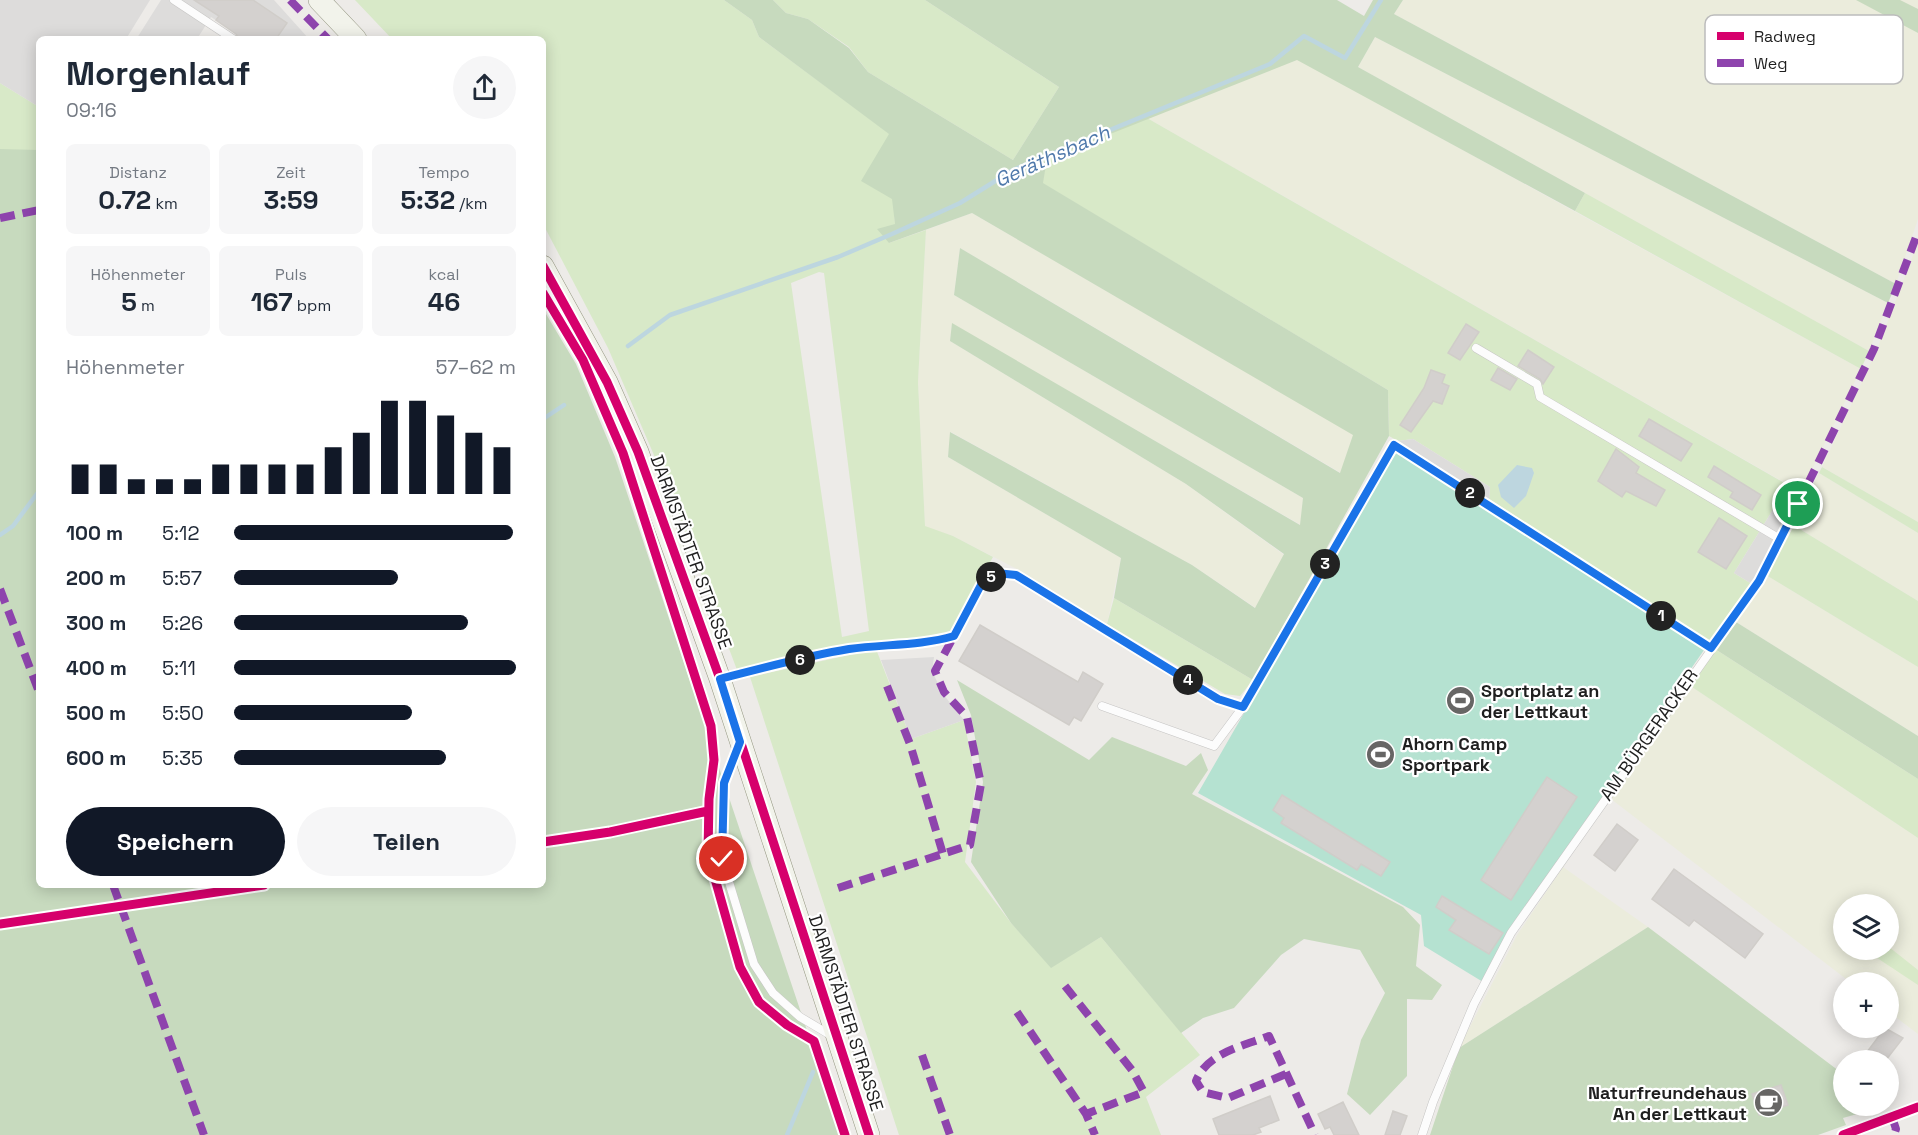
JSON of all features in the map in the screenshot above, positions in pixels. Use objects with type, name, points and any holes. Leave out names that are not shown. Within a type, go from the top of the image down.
[{"type":"main road","points":[[319,0],[353,36]]},
{"type":"main road","name":"DARMSTÄDTER STRASSE","points":[[546,271],[607,382],[638,452],[720,679],[869,1135]]},
{"type":"lane","points":[[174,0],[228,36]]},
{"type":"lane","points":[[1476,348],[1537,384],[1540,397],[1780,539]]},
{"type":"lane","points":[[1102,706],[1214,746],[1243,707],[1394,445],[1711,648]]},
{"type":"lane","name":"AM BÜRGERACKER","points":[[1422,1135],[1433,1102],[1474,1004],[1511,933],[1753,589],[1798,504]]},
{"type":"lane","points":[[720,679],[839,651],[881,645],[931,642],[954,636],[982,583],[996,573],[1016,575],[1218,699],[1243,707]]},
{"type":"lane","points":[[740,742],[724,783],[722,859],[754,964],[773,993],[800,1017],[836,1039]]},
{"type":"green space","points":[[355,0],[724,0],[752,20],[759,37],[890,134],[895,224],[889,243],[926,230],[918,382],[925,526],[953,536],[993,557],[950,634],[930,640],[844,646],[737,670],[675,504],[608,348],[546,230],[546,36],[389,36]],"holes":[[[819,272],[824,273],[869,631],[842,637],[791,283]]]},
{"type":"green space","points":[[724,0],[773,0],[786,13],[808,19],[849,48],[868,72],[1013,160],[1059,87],[925,0],[1337,0],[1364,16],[1373,0],[1403,0],[1394,14],[1896,284],[1888,303],[1375,37],[1358,67],[1585,193],[1575,211],[1297,60],[1047,159],[1043,183],[1388,390],[1389,436],[1253,680],[1114,598],[1121,558],[948,457],[950,432],[1192,565],[1255,608],[1284,554],[1186,484],[950,341],[952,323],[1300,525],[1303,498],[954,295],[960,248],[1340,473],[1353,435],[972,213],[889,243],[877,229],[895,224],[892,199],[861,181],[889,134],[759,37],[752,20]]},
{"type":"green space","points":[[773,0],[925,0],[1059,87],[1013,160],[868,72],[849,47],[808,19],[786,13]]},
{"type":"green space","points":[[1403,0],[1918,0],[1918,219],[1896,284],[1394,14]]},
{"type":"green space","points":[[1856,0],[1900,0],[1918,9],[1918,33],[1903,25],[1903,15],[1884,15]]},
{"type":"green space","points":[[1375,37],[1888,303],[1869,351],[1358,67]]},
{"type":"green space","points":[[1297,59],[1861,369],[1801,492],[1147,118]]},
{"type":"green space","points":[[0,83],[36,105],[36,150],[0,150]]},
{"type":"green space","points":[[1147,118],[1788,485],[1734,573],[1752,584],[1711,643],[1489,499],[1490,487],[1413,439],[1398,441],[1389,436],[1388,390],[1042,183],[1047,159]]},
{"type":"green space","points":[[0,149],[36,150],[36,888],[546,888],[546,314],[576,364],[615,457],[842,1135],[0,1135]]},
{"type":"green space","points":[[1585,193],[1869,351],[1861,369],[1575,211]]},
{"type":"green space","points":[[972,213],[1354,435],[1341,473],[960,248],[954,295],[1303,498],[1301,525],[952,324],[950,341],[1186,484],[1284,555],[1256,608],[1192,565],[951,432],[948,457],[1121,558],[1107,624],[1017,569],[953,536],[925,527],[918,382],[926,230]]},
{"type":"green space","points":[[1918,242],[1918,522],[1822,467],[1876,352]]},
{"type":"green space","name":"Sportplatz an der Lettkaut","points":[[1395,451],[1704,650],[1509,931],[1483,982],[1424,946],[1421,915],[1198,793]]},
{"type":"green space","points":[[1822,467],[1918,522],[1918,533],[1819,473]]},
{"type":"green space","points":[[1819,473],[1918,533],[1918,601],[1793,525]]},
{"type":"green space","points":[[1793,525],[1918,601],[1918,667],[1766,575]]},
{"type":"green space","points":[[1766,575],[1918,667],[1918,736],[1736,622]]},
{"type":"green space","points":[[1114,598],[1253,680],[1240,696],[1225,694],[1107,624]]},
{"type":"green space","points":[[1736,622],[1918,736],[1918,779],[1715,649]]},
{"type":"green space","points":[[876,649],[911,739],[964,720],[976,782],[965,862],[1011,923],[1051,967],[1101,937],[1200,1055],[1146,1097],[1161,1135],[899,1135],[750,677]]},
{"type":"green space","points":[[1715,649],[1918,779],[1918,838],[1689,685]]},
{"type":"green space","points":[[957,680],[1089,760],[1112,737],[1186,766],[1201,753],[1208,770],[1192,794],[1403,907],[1420,925],[1416,966],[1442,985],[1432,1000],[1407,999],[1407,1076],[1370,1115],[1347,1094],[1361,1040],[1385,993],[1360,950],[1304,939],[1281,955],[1234,1008],[1203,1018],[1181,1033],[1101,937],[1051,968],[1011,923],[971,862],[983,782],[971,715]]},
{"type":"green space","points":[[1689,685],[1918,838],[1918,1034],[1899,1020],[1899,972],[1837,972],[1611,799]]},
{"type":"green space","points":[[1563,867],[1648,927],[1459,1048],[1517,935]]},
{"type":"green space","points":[[1648,927],[1833,1066],[1833,1116],[1850,1116],[1843,1118],[1846,1125],[1818,1135],[1430,1135],[1459,1048]]},
{"type":"green space","points":[[1899,955],[1918,970],[1918,985],[1899,972],[1880,960],[1899,960]]},
{"type":"shaded area","points":[[0,0],[150,0],[128,36],[36,36],[36,105],[0,83]]},
{"type":"shaded area","points":[[161,0],[274,0],[306,36],[240,36],[211,17],[199,36],[138,36]]},
{"type":"shaded area","points":[[1413,439],[1490,487],[1489,499],[1398,441]]},
{"type":"shaded area","points":[[1788,485],[1801,492],[1752,584],[1734,573]]},
{"type":"shaded area","points":[[934,657],[932,671],[943,694],[964,720],[911,739],[881,660]]},
{"type":"water","points":[[1517,465],[1532,468],[1534,473],[1526,496],[1514,508],[1501,497],[1498,485]]},
{"type":"building","points":[[194,0],[253,0],[287,23],[278,36],[237,36],[216,20],[219,16]]},
{"type":"building","points":[[1466,324],[1479,332],[1460,360],[1448,353]]},
{"type":"building","points":[[1528,350],[1554,367],[1543,384],[1540,379],[1518,366]]},
{"type":"building","points":[[1498,368],[1517,379],[1510,390],[1491,380]]},
{"type":"building","points":[[1431,370],[1445,375],[1442,383],[1449,386],[1442,404],[1433,401],[1411,432],[1400,425],[1424,388]]},
{"type":"building","points":[[1649,419],[1692,444],[1681,461],[1639,436]]},
{"type":"building","points":[[1616,449],[1639,467],[1636,473],[1665,490],[1656,506],[1626,491],[1622,497],[1598,481]]},
{"type":"building","points":[[1714,466],[1761,495],[1752,510],[1730,497],[1733,492],[1708,477]]},
{"type":"building","points":[[1719,518],[1747,536],[1726,569],[1698,552]]},
{"type":"building","points":[[980,625],[1078,682],[1083,672],[1103,684],[1081,721],[1074,717],[1069,725],[959,661]]},
{"type":"building","points":[[1547,777],[1577,797],[1511,900],[1481,880]]},
{"type":"building","points":[[1282,795],[1390,862],[1381,876],[1361,864],[1357,870],[1281,823],[1284,818],[1273,810]]},
{"type":"building","points":[[1617,824],[1638,840],[1615,871],[1594,855]]},
{"type":"building","points":[[1674,869],[1763,934],[1745,958],[1694,920],[1689,926],[1652,899]]},
{"type":"building","points":[[1442,896],[1503,933],[1489,954],[1449,930],[1456,920],[1436,907]]},
{"type":"building","points":[[1899,1036],[1903,1038],[1894,1050],[1868,1050],[1878,1038],[1899,1038]]},
{"type":"building","points":[[1781,1085],[1788,1105],[1759,1115],[1752,1094]]},
{"type":"building","points":[[1270,1096],[1279,1120],[1259,1128],[1261,1132],[1253,1135],[1219,1135],[1213,1119]]},
{"type":"building","points":[[1343,1102],[1359,1135],[1334,1135],[1330,1127],[1325,1129],[1318,1114]]},
{"type":"building","points":[[1393,1111],[1407,1116],[1400,1135],[1385,1135]]},
{"type":"waterway","name":"Geräthsbach","points":[[628,346],[670,315],[838,257],[960,203],[1013,170],[1270,64],[1304,36],[1345,58],[1381,0]]},
{"type":"waterway","name":"Geräthsbach","points":[[546,417],[564,405]]},
{"type":"waterway","name":"Geräthsbach","points":[[0,535],[13,526],[36,495]]},
{"type":"waterway","points":[[787,1135],[813,1072]]},
{"type":"marked path","points":[[290,0],[325,36]]},
{"type":"marked path","points":[[0,218],[36,211]]},
{"type":"marked path","points":[[1798,504],[1874,349],[1918,232]]},
{"type":"marked path","points":[[0,589],[36,684]]},
{"type":"marked path","points":[[838,888],[970,845],[981,784],[967,717],[944,692],[935,671],[954,636]]},
{"type":"marked path","points":[[887,686],[910,744],[943,854]]},
{"type":"marked path","points":[[114,888],[204,1135]]},
{"type":"marked path","points":[[1065,986],[1132,1070],[1144,1092],[1086,1114]]},
{"type":"marked path","points":[[1017,1012],[1086,1114],[1095,1135]]},
{"type":"marked path","points":[[1286,1074],[1228,1098],[1203,1092],[1196,1081],[1201,1071],[1217,1057],[1269,1036],[1315,1135]]},
{"type":"marked path","points":[[922,1055],[950,1135]]},
{"type":"marked path","points":[[1892,1117],[1896,1129],[1894,1135]]},
{"type":"cycle path","points":[[546,271],[607,382],[638,452],[720,679],[869,1135]]},
{"type":"cycle path","points":[[546,298],[583,360],[623,453],[711,726],[714,760],[709,799],[708,854],[740,967],[759,1002],[787,1025],[814,1041],[845,1135]]},
{"type":"cycle path","points":[[546,842],[610,832],[708,811]]},
{"type":"cycle path","points":[[0,924],[244,888]]},
{"type":"cycle path","points":[[1843,1135],[1918,1107]]},
{"type":"place","name":"Sportplatz an der Lettkaut","points":[[1460,701]]},
{"type":"place","name":"Ahorn Camp Sportpark","points":[[1381,754]]},
{"type":"place","name":"Naturfreundehaus An der Lettkaut","points":[[1768,1103]]},
{"type":"route","points":[[722,859],[724,783],[740,742],[720,679],[839,651],[881,645],[931,642],[954,636],[982,583],[996,573],[1016,575],[1218,699],[1243,707],[1394,445],[1711,648],[1759,581],[1798,504]]}]
